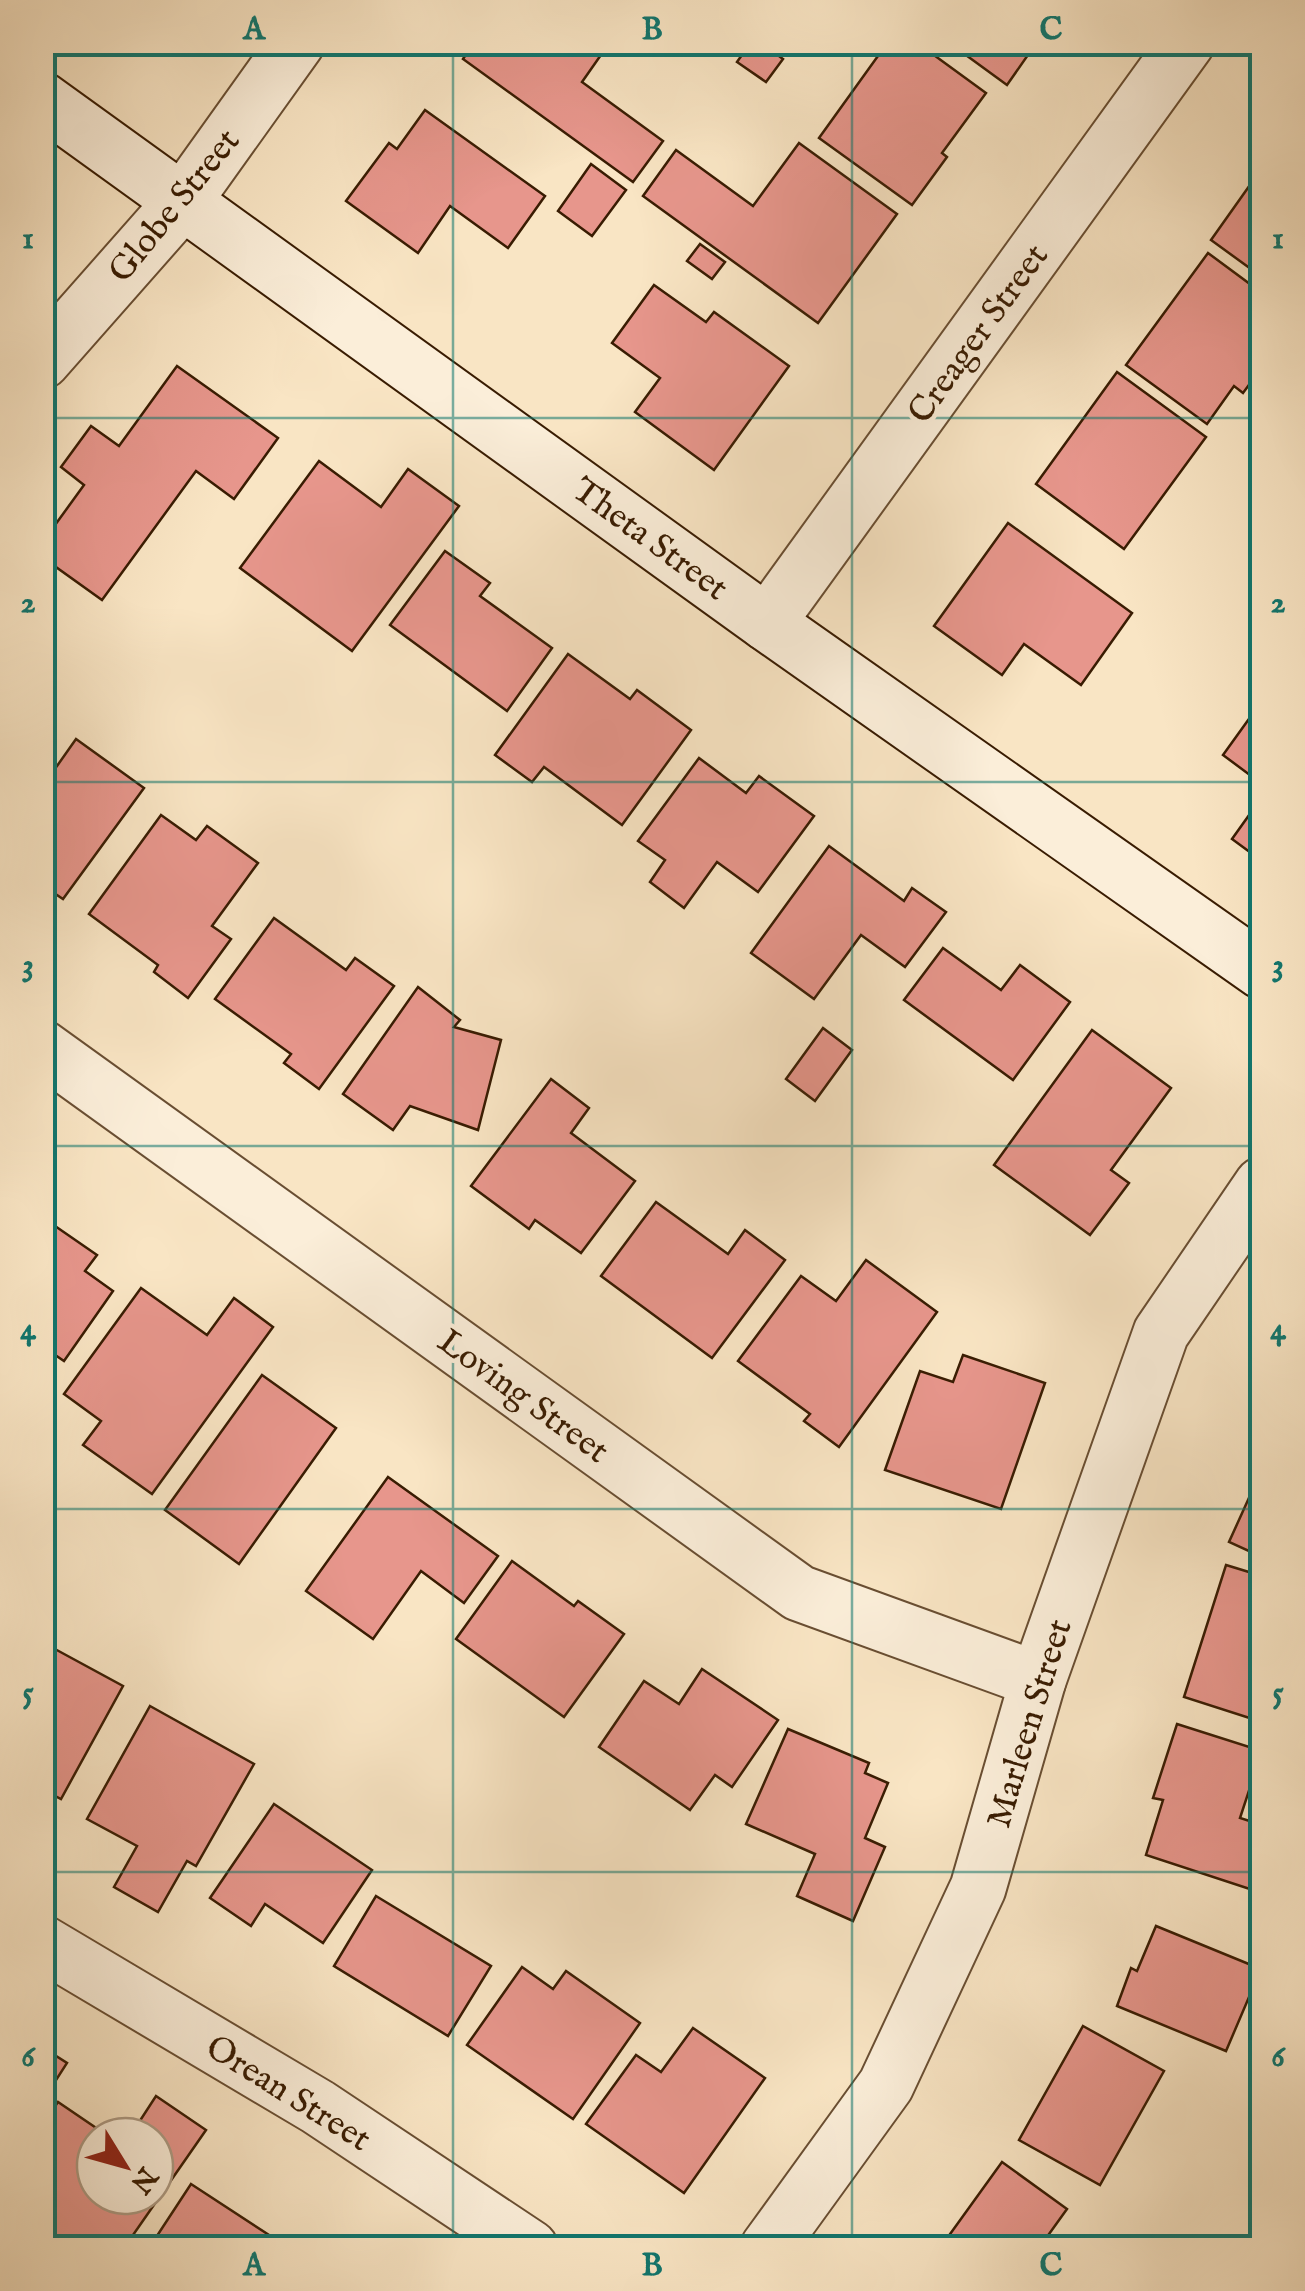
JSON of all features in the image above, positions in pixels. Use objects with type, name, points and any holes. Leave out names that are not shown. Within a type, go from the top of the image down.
[{"type":"street","name":"Globe Street","points":[[42,361],[184,200],[297,42]]},
{"type":"street","name":"Creager Street","points":[[768,623],[1188,42]]},
{"type":"street","name":"Theta Street","points":[[42,100],[768,623],[1262,971]]},
{"type":"street","name":"Loving Street","points":[[42,1048],[799,1594],[1038,1680]]},
{"type":"street","name":"Marleen Street","points":[[768,2248],[886,2085],[978,1888],[1038,1680],[1161,1333],[1262,1185]]},
{"type":"street","name":"Orean Street","points":[[42,1943],[318,2108],[530,2248]]},
{"type":"building","points":[[474,42],[610,42],[582,82],[663,141],[633,182],[463,59]]},
{"type":"building","points":[[751,42],[760,42],[783,59],[766,82],[737,62]]},
{"type":"building","points":[[888,42],[916,42],[986,93],[942,153],[947,157],[912,205],[819,138]]},
{"type":"building","points":[[948,42],[1037,42],[1007,85]]},
{"type":"building","points":[[425,110],[545,196],[508,248],[450,206],[418,253],[346,201],[389,143],[397,149]]},
{"type":"building","points":[[799,143],[897,214],[818,323],[643,196],[676,150],[753,206]]},
{"type":"building","points":[[591,164],[626,190],[592,236],[558,211]]},
{"type":"building","points":[[1262,168],[1262,277],[1211,240]]},
{"type":"building","points":[[700,244],[725,262],[712,279],[687,261]]},
{"type":"building","points":[[1208,253],[1262,293],[1262,367],[1243,393],[1234,386],[1207,424],[1126,365]]},
{"type":"building","points":[[654,285],[706,322],[714,312],[789,366],[714,470],[635,412],[660,378],[612,343]]},
{"type":"building","points":[[177,366],[278,438],[234,499],[196,471],[102,600],[42,557],[42,543],[84,485],[61,467],[91,426],[119,446]]},
{"type":"building","points":[[1117,372],[1206,437],[1124,549],[1036,484]]},
{"type":"building","points":[[319,461],[381,507],[408,469],[459,506],[352,651],[240,568]]},
{"type":"building","points":[[1008,523],[1132,613],[1081,685],[1024,644],[1002,675],[934,626]]},
{"type":"building","points":[[445,551],[490,583],[480,596],[552,648],[507,711],[390,625]]},
{"type":"building","points":[[568,654],[630,699],[637,690],[691,730],[622,825],[544,767],[532,782],[495,755]]},
{"type":"building","points":[[1259,705],[1262,708],[1262,784],[1223,755]]},
{"type":"building","points":[[76,739],[144,788],[63,899],[42,885],[42,756],[57,766]]},
{"type":"building","points":[[699,758],[746,793],[759,776],[814,816],[758,892],[717,862],[684,908],[650,882],[665,860],[638,841]]},
{"type":"building","points":[[1262,797],[1262,861],[1232,839]]},
{"type":"building","points":[[161,815],[196,840],[207,826],[258,863],[212,926],[231,939],[188,998],[154,972],[158,965],[89,914]]},
{"type":"building","points":[[829,846],[904,901],[912,888],[946,912],[905,967],[861,935],[814,999],[751,953]]},
{"type":"building","points":[[274,918],[346,970],[355,958],[394,986],[319,1089],[284,1063],[291,1054],[215,999]]},
{"type":"building","points":[[943,948],[1001,990],[1020,965],[1070,1002],[1013,1080],[904,1000]]},
{"type":"building","points":[[418,987],[460,1020],[454,1027],[501,1040],[478,1130],[410,1106],[393,1130],[343,1094]]},
{"type":"building","points":[[823,1028],[852,1050],[815,1101],[786,1079]]},
{"type":"building","points":[[1092,1030],[1171,1088],[1111,1170],[1129,1183],[1090,1235],[994,1165]]},
{"type":"building","points":[[551,1079],[589,1108],[571,1133],[635,1181],[581,1253],[535,1220],[529,1229],[471,1186]]},
{"type":"building","points":[[656,1202],[728,1254],[745,1230],[785,1260],[712,1358],[601,1276]]},
{"type":"building","points":[[42,1217],[97,1255],[85,1271],[113,1291],[64,1361],[42,1346]]},
{"type":"building","points":[[866,1260],[937,1312],[839,1447],[804,1421],[810,1414],[738,1361],[801,1276],[836,1301]]},
{"type":"building","points":[[141,1288],[207,1335],[234,1298],[273,1327],[152,1494],[83,1445],[101,1421],[64,1394]]},
{"type":"building","points":[[963,1355],[1045,1383],[1001,1509],[885,1470],[920,1371],[953,1382]]},
{"type":"building","points":[[262,1375],[336,1428],[239,1564],[165,1510]]},
{"type":"building","points":[[1262,1469],[1262,1557],[1229,1542]]},
{"type":"building","points":[[388,1477],[498,1556],[464,1603],[421,1571],[373,1639],[306,1591]]},
{"type":"building","points":[[512,1561],[574,1606],[578,1601],[624,1634],[564,1717],[456,1639]]},
{"type":"building","points":[[1226,1565],[1262,1576],[1262,1722],[1184,1697]]},
{"type":"building","points":[[42,1642],[123,1686],[61,1799],[42,1789]]},
{"type":"building","points":[[702,1669],[778,1720],[732,1787],[715,1775],[690,1810],[599,1747],[644,1681],[679,1704]]},
{"type":"building","points":[[150,1706],[254,1764],[196,1866],[187,1861],[158,1912],[114,1887],[137,1846],[87,1819]]},
{"type":"building","points":[[1177,1724],[1262,1751],[1240,1818],[1262,1825],[1262,1893],[1146,1855],[1163,1800],[1153,1798]]},
{"type":"building","points":[[788,1729],[869,1763],[865,1773],[888,1783],[865,1838],[885,1847],[853,1921],[797,1896],[815,1854],[746,1824]]},
{"type":"building","points":[[274,1804],[372,1870],[323,1943],[265,1904],[251,1926],[210,1898]]},
{"type":"building","points":[[376,1896],[491,1966],[448,2036],[334,1966]]},
{"type":"building","points":[[1156,1926],[1261,1969],[1226,2051],[1117,2006],[1131,1968],[1137,1971]]},
{"type":"building","points":[[522,1967],[553,1989],[566,1971],[640,2023],[573,2119],[467,2045]]},
{"type":"building","points":[[1083,2026],[1164,2071],[1100,2185],[1019,2140]]},
{"type":"building","points":[[693,2028],[765,2078],[684,2193],[586,2124],[636,2055],[661,2072]]},
{"type":"building","points":[[42,2047],[67,2063],[42,2102]]},
{"type":"building","points":[[156,2096],[206,2130],[175,2175],[175,2116],[143,2116]]},
{"type":"building","points":[[58,2102],[79,2116],[75,2116],[75,2216],[146,2216],[124,2248],[42,2245],[42,2234],[55,2215],[42,2206],[42,2125]]},
{"type":"building","points":[[1002,2162],[1067,2209],[1039,2248],[940,2248]]},
{"type":"building","points":[[191,2184],[289,2248],[149,2248],[170,2216],[175,2216],[175,2208]]}]
